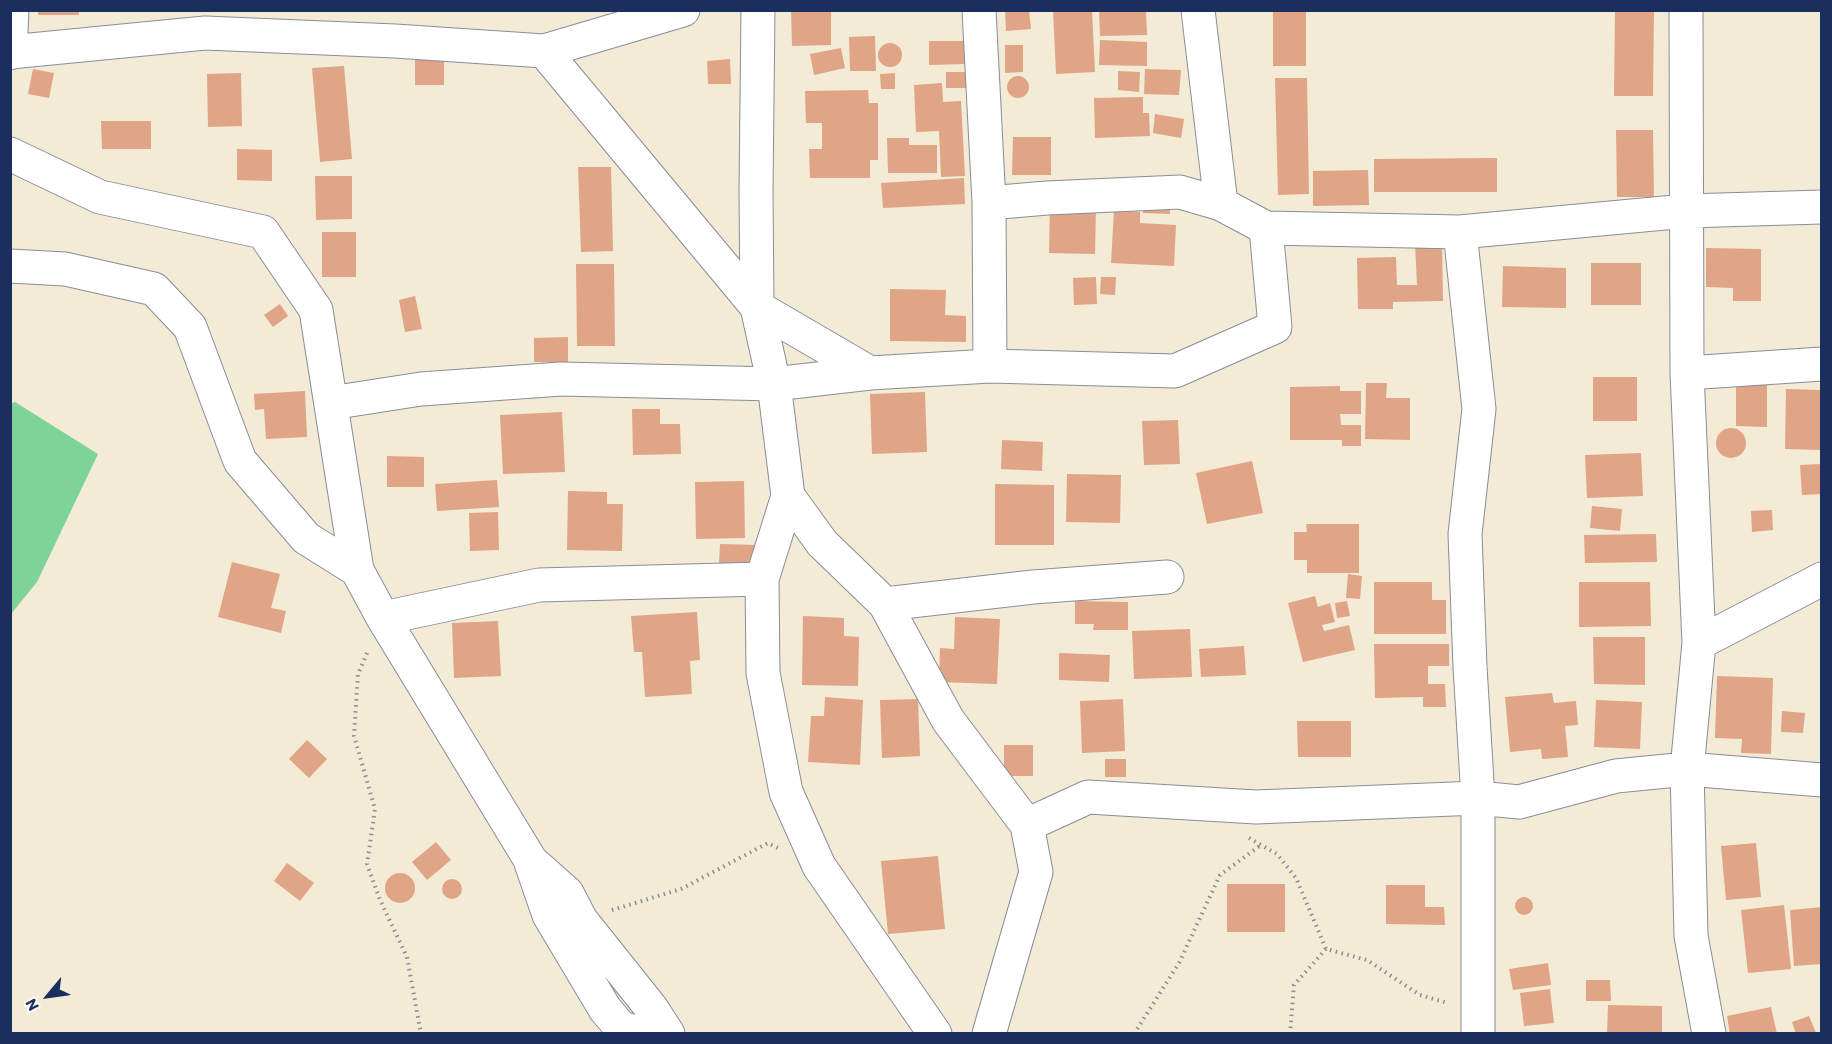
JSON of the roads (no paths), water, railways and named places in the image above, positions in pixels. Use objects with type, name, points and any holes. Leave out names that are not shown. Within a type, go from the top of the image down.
[{"type":"street","points":[[12,10],[11,52],[205,33],[395,41],[544,51],[683,10]]},
{"type":"street","points":[[758,10],[757,308],[774,384],[788,496],[762,579],[763,674],[786,792],[819,866],[935,1034]]},
{"type":"street","points":[[979,10],[989,203],[990,366]]},
{"type":"street","points":[[1198,10],[1221,204]]},
{"type":"street","points":[[1686,10],[1687,373],[1699,643],[1687,770],[1691,936],[1709,1034]]},
{"type":"street","points":[[544,51],[656,183],[757,308],[870,373]]},
{"type":"street","points":[[10,154],[100,197],[264,232],[316,310],[357,570],[383,618],[531,861],[549,915],[605,1009],[621,1028],[643,1034]]},
{"type":"street","points":[[989,203],[1180,192],[1221,204],[1266,228],[1460,232],[1686,211],[1821,207]]},
{"type":"street","points":[[330,402],[421,389],[561,379],[774,384],[870,373],[990,366],[1175,371],[1275,327],[1266,228]]},
{"type":"street","points":[[1460,232],[1479,409],[1465,534],[1478,798],[1478,1022]]},
{"type":"street","points":[[10,266],[65,269],[154,289],[190,327],[240,461],[306,538],[357,570]]},
{"type":"street","points":[[1687,373],[1821,364]]},
{"type":"street","points":[[788,496],[822,543],[885,604],[948,720],[1028,825],[1036,872],[989,1034]]},
{"type":"street","points":[[885,604],[1033,587],[1167,577]]},
{"type":"street","points":[[383,618],[539,585],[762,579]]},
{"type":"street","points":[[1699,643],[1821,579]]},
{"type":"street","points":[[1028,825],[1088,797],[1256,807],[1478,798],[1520,802],[1616,776],[1687,770],[1821,780]]},
{"type":"street","points":[[531,861],[567,893],[581,920],[652,1009],[668,1034]]}]
